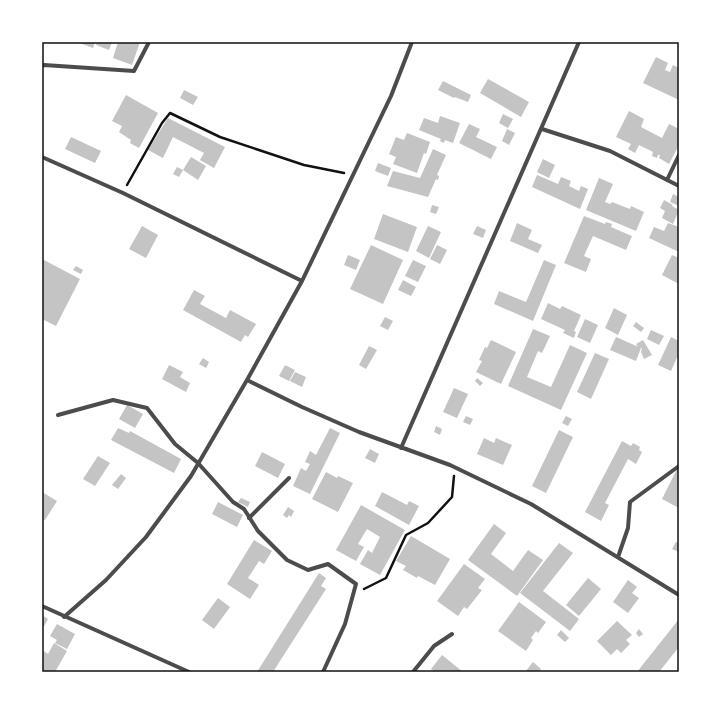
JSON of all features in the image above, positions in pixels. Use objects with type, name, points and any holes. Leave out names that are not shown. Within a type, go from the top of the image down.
[{"type":"street","points":[[42,66],[134,71],[149,42]]},
{"type":"street","points":[[64,617],[106,580],[146,537],[191,476],[302,281],[391,96],[412,42]]},
{"type":"street","points":[[401,448],[579,42]]},
{"type":"street","points":[[542,129],[610,151],[679,186]]},
{"type":"street","points":[[667,180],[679,155]]},
{"type":"street","points":[[42,157],[123,193],[302,281]]},
{"type":"street","points":[[247,380],[302,407],[359,432],[454,467],[531,504],[679,595]]},
{"type":"street","points":[[58,415],[113,400],[148,408],[175,444],[198,463],[232,502],[244,510],[258,531],[287,560],[308,570],[328,564],[356,584],[345,624],[323,672]]},
{"type":"street","points":[[618,557],[628,528],[630,502],[679,466]]},
{"type":"street","points":[[249,518],[289,478]]},
{"type":"street","points":[[42,606],[188,672]]},
{"type":"street","points":[[412,672],[434,646],[452,634]]},
{"type":"path","points":[[123,193],[162,123],[170,113],[220,137],[304,165],[353,175]]},
{"type":"path","points":[[354,594],[386,578],[406,535],[428,522],[452,497],[454,467]]},
{"type":"building","points":[[77,42],[95,42],[93,48]]},
{"type":"building","points":[[98,42],[112,42],[109,50],[96,45]]},
{"type":"building","points":[[118,42],[140,42],[132,65],[113,58]]},
{"type":"building","points":[[656,57],[668,63],[665,70],[670,72],[673,65],[679,68],[679,100],[643,83]]},
{"type":"building","points":[[488,79],[529,102],[521,117],[480,93]]},
{"type":"building","points":[[443,81],[471,95],[468,102],[455,97],[454,98],[438,90]]},
{"type":"building","points":[[184,90],[198,97],[193,105],[180,98]]},
{"type":"building","points":[[126,95],[158,113],[139,148],[130,143],[131,140],[119,132],[122,126],[112,121]]},
{"type":"building","points":[[629,111],[644,119],[641,127],[662,138],[669,124],[679,129],[679,145],[669,164],[659,158],[660,155],[658,155],[657,158],[652,156],[653,152],[639,145],[635,153],[628,149],[631,144],[616,137]]},
{"type":"building","points":[[503,114],[513,119],[508,128],[499,123]]},
{"type":"building","points":[[440,116],[460,123],[453,143],[445,140],[444,143],[440,141],[441,139],[419,130],[424,118],[438,123]]},
{"type":"building","points":[[168,118],[225,147],[214,168],[200,160],[204,153],[173,137],[163,158],[148,150]]},
{"type":"building","points":[[469,124],[480,129],[476,137],[497,147],[491,159],[459,143]]},
{"type":"building","points":[[507,129],[515,133],[509,145],[502,141]]},
{"type":"building","points":[[407,133],[430,142],[426,154],[424,153],[417,173],[393,164],[396,157],[389,154],[396,137],[404,140]]},
{"type":"building","points":[[71,137],[101,151],[95,163],[65,149]]},
{"type":"building","points":[[433,149],[446,155],[437,175],[439,176],[438,180],[436,179],[428,197],[387,186],[393,171],[420,178]]},
{"type":"building","points":[[191,157],[206,166],[198,180],[183,170]]},
{"type":"building","points":[[543,159],[555,165],[549,178],[537,172]]},
{"type":"building","points":[[378,163],[391,168],[388,176],[375,171]]},
{"type":"building","points":[[177,167],[183,170],[179,177],[173,174]]},
{"type":"building","points":[[537,175],[558,184],[561,177],[571,181],[569,186],[579,191],[581,186],[588,189],[580,209],[532,187]]},
{"type":"building","points":[[599,178],[613,184],[605,202],[610,204],[612,202],[630,209],[631,206],[644,212],[636,231],[586,210]]},
{"type":"building","points":[[673,194],[679,197],[679,206],[670,202]]},
{"type":"building","points":[[664,200],[679,210],[673,224],[662,218],[665,211],[660,208]]},
{"type":"building","points":[[432,205],[439,207],[436,214],[430,212]]},
{"type":"building","points":[[383,214],[417,227],[408,252],[374,239]]},
{"type":"building","points":[[584,216],[605,224],[606,222],[612,224],[611,227],[632,236],[626,250],[593,236],[584,256],[591,259],[586,272],[564,263]]},
{"type":"building","points":[[517,223],[532,230],[528,239],[542,245],[538,253],[510,241]]},
{"type":"building","points":[[668,223],[679,227],[679,252],[649,238],[654,227],[664,231]]},
{"type":"building","points":[[142,226],[158,235],[146,258],[129,249]]},
{"type":"building","points":[[428,226],[441,232],[429,258],[416,251]]},
{"type":"building","points":[[477,226],[486,230],[483,238],[473,234]]},
{"type":"building","points":[[371,245],[403,260],[383,304],[350,289]]},
{"type":"building","points":[[437,245],[447,250],[440,264],[430,259]]},
{"type":"building","points":[[348,255],[360,260],[356,270],[344,265]]},
{"type":"building","points":[[672,255],[679,258],[679,284],[662,275]]},
{"type":"building","points":[[42,259],[80,279],[56,326],[42,319]]},
{"type":"building","points":[[413,260],[426,266],[418,282],[405,276]]},
{"type":"building","points":[[544,260],[556,265],[533,321],[494,304],[499,291],[526,302]]},
{"type":"building","points":[[76,266],[83,270],[81,274],[73,270]]},
{"type":"building","points":[[403,280],[416,287],[411,296],[398,290]]},
{"type":"building","points":[[194,290],[205,296],[200,304],[226,318],[230,310],[256,324],[248,337],[245,335],[241,342],[183,310]]},
{"type":"building","points":[[548,303],[560,309],[562,306],[581,315],[574,331],[576,332],[574,338],[563,333],[565,330],[541,319]]},
{"type":"building","points":[[614,308],[627,315],[618,335],[605,328]]},
{"type":"building","points":[[385,317],[393,321],[388,330],[380,326]]},
{"type":"building","points":[[585,319],[598,325],[590,343],[577,337]]},
{"type":"building","points":[[636,322],[644,328],[641,332],[633,326]]},
{"type":"building","points":[[533,329],[550,336],[542,353],[538,351],[527,377],[551,387],[570,345],[587,353],[561,410],[508,386]]},
{"type":"building","points":[[651,330],[664,336],[659,345],[647,339]]},
{"type":"building","points":[[616,337],[641,348],[636,361],[610,350]]},
{"type":"building","points":[[671,337],[679,341],[679,353],[671,371],[658,365]]},
{"type":"building","points":[[491,340],[516,352],[501,384],[476,372],[482,361],[479,360],[485,347],[487,348]]},
{"type":"building","points":[[643,340],[652,355],[644,359],[641,352],[642,348],[638,347],[636,344]]},
{"type":"building","points":[[369,346],[377,350],[366,369],[359,365]]},
{"type":"building","points":[[595,353],[609,359],[591,399],[577,392]]},
{"type":"building","points":[[203,358],[209,362],[206,368],[199,364]]},
{"type":"building","points":[[169,365],[183,372],[180,377],[190,383],[186,392],[162,379]]},
{"type":"building","points":[[285,365],[295,370],[289,381],[279,376]]},
{"type":"building","points":[[295,372],[306,377],[302,387],[290,381]]},
{"type":"building","points":[[477,378],[483,383],[480,386],[475,381]]},
{"type":"building","points":[[454,388],[468,394],[457,418],[443,412]]},
{"type":"building","points":[[127,405],[143,414],[135,428],[119,419]]},
{"type":"building","points":[[466,416],[473,419],[470,425],[463,422]]},
{"type":"building","points":[[566,416],[572,419],[568,426],[562,423]]},
{"type":"building","points":[[436,426],[442,429],[440,435],[434,432]]},
{"type":"building","points":[[118,428],[129,433],[130,431],[181,459],[174,473],[111,440]]},
{"type":"building","points":[[330,428],[340,433],[310,494],[293,486],[301,468],[306,471],[310,464],[305,462],[310,451],[316,455]]},
{"type":"building","points":[[559,430],[573,437],[546,493],[532,486]]},
{"type":"building","points":[[484,438],[494,443],[496,438],[512,445],[503,465],[477,454]]},
{"type":"building","points":[[622,441],[631,446],[633,443],[640,447],[639,450],[642,452],[636,464],[628,459],[605,503],[609,505],[601,521],[585,512]]},
{"type":"building","points":[[370,449],[379,454],[375,463],[365,458]]},
{"type":"building","points":[[262,452],[285,464],[278,478],[255,466]]},
{"type":"building","points":[[98,456],[110,463],[95,486],[83,479]]},
{"type":"building","points":[[677,469],[679,470],[679,508],[662,499]]},
{"type":"building","points":[[326,472],[337,478],[338,476],[353,483],[338,512],[312,499]]},
{"type":"building","points":[[121,474],[126,478],[118,489],[112,485]]},
{"type":"building","points":[[42,492],[57,501],[45,520],[42,519]]},
{"type":"building","points":[[382,492],[407,505],[409,501],[419,506],[409,525],[375,506]]},
{"type":"building","points":[[241,498],[250,502],[248,507],[238,502]]},
{"type":"building","points":[[218,502],[243,515],[237,527],[212,514]]},
{"type":"building","points":[[361,505],[405,530],[380,575],[360,564],[368,550],[372,553],[380,537],[367,529],[358,544],[364,547],[356,561],[336,550]]},
{"type":"building","points":[[288,507],[294,511],[291,517],[289,515],[287,518],[283,515]]},
{"type":"building","points":[[494,524],[506,533],[491,554],[513,571],[528,550],[543,560],[517,596],[468,560]]},
{"type":"building","points":[[411,536],[450,559],[435,585],[418,576],[417,578],[403,570],[406,566],[396,561]]},
{"type":"building","points":[[254,540],[272,551],[264,564],[259,561],[248,578],[259,585],[250,599],[227,584]]},
{"type":"building","points":[[676,542],[679,543],[679,552],[672,549]]},
{"type":"building","points":[[559,543],[573,553],[543,591],[579,619],[570,631],[520,593]]},
{"type":"building","points":[[464,564],[485,579],[478,588],[482,590],[467,609],[464,607],[458,616],[437,601]]},
{"type":"building","points":[[319,573],[326,578],[321,586],[326,589],[273,672],[257,672]]},
{"type":"building","points":[[588,578],[601,589],[579,616],[566,605]]},
{"type":"building","points":[[628,580],[637,587],[632,593],[639,598],[628,613],[613,602]]},
{"type":"building","points":[[218,598],[230,607],[214,629],[202,620]]},
{"type":"building","points":[[519,602],[546,622],[538,633],[536,631],[531,638],[533,640],[526,651],[498,631]]},
{"type":"building","points":[[42,615],[48,619],[42,630]]},
{"type":"building","points":[[679,619],[679,647],[659,672],[637,672]]},
{"type":"building","points":[[617,621],[632,635],[626,640],[630,644],[621,653],[617,649],[611,655],[597,641]]},
{"type":"building","points":[[57,624],[75,634],[67,649],[55,643],[57,640],[50,636]]},
{"type":"building","points":[[639,629],[643,634],[639,637],[636,633]]},
{"type":"building","points":[[561,630],[569,638],[565,642],[557,635]]},
{"type":"building","points":[[54,643],[67,651],[55,672],[42,672],[42,655],[44,651],[48,654]]},
{"type":"building","points":[[442,655],[463,672],[435,672],[431,669]]},
{"type":"building","points":[[533,662],[541,669],[539,672],[525,672]]}]
